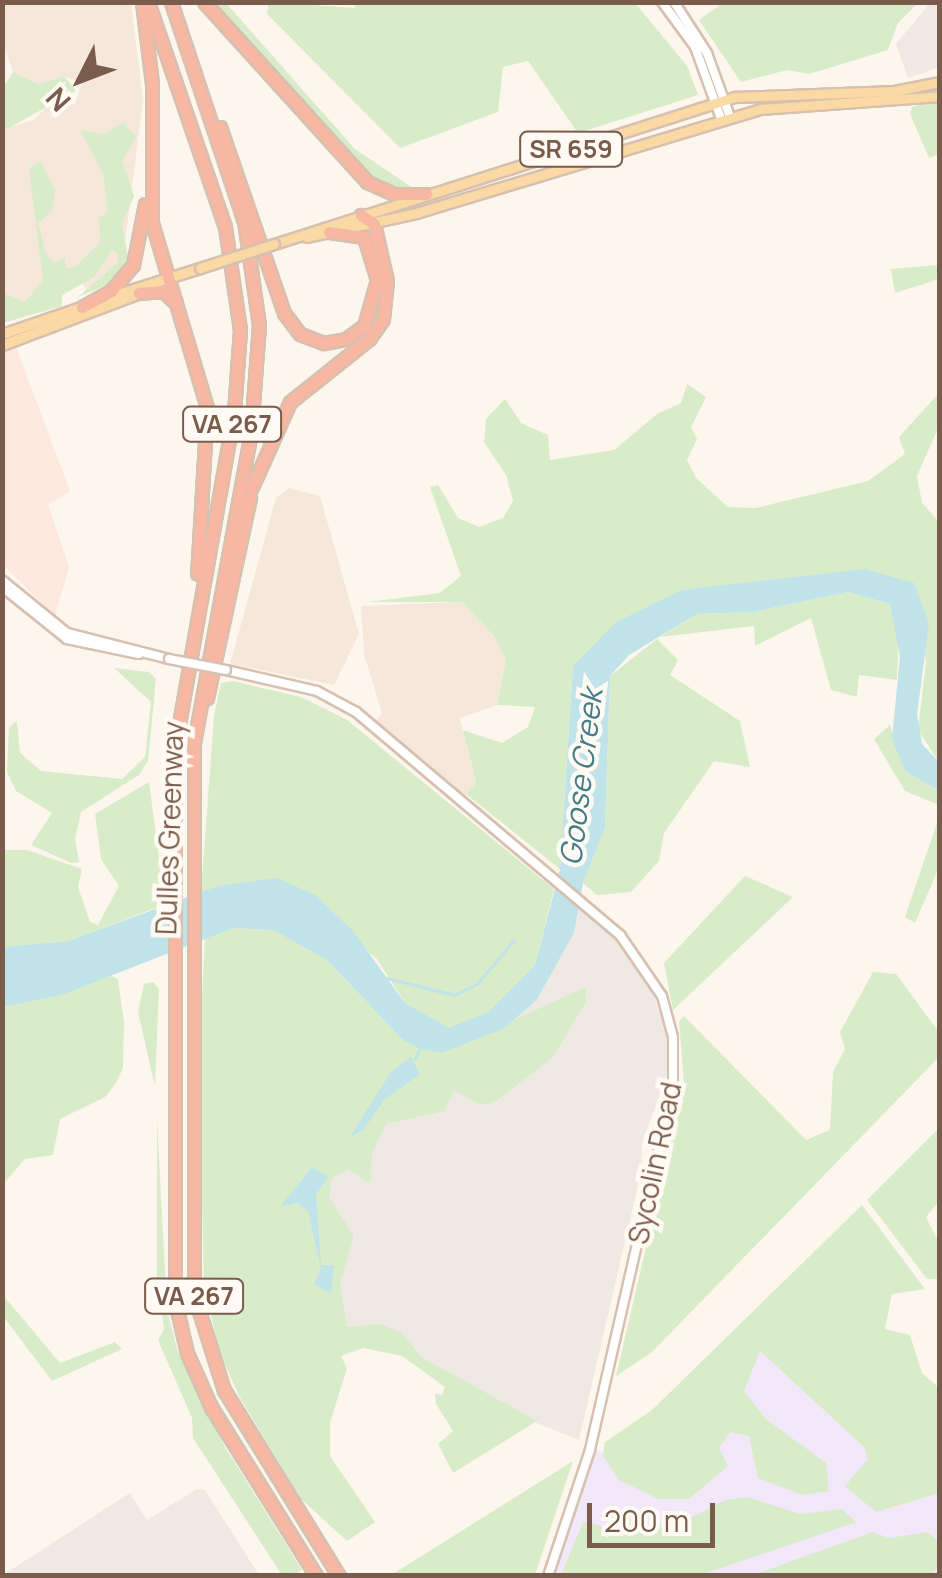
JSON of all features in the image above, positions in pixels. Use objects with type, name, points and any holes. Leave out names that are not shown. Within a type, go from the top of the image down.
[{"type":"highway","points":[[145,2],[152,223],[205,393],[194,626]]},
{"type":"highway","name":"Dulles Greenway","points":[[145,2],[219,206],[238,293],[236,396],[175,745],[173,1270],[182,1334],[210,1407],[316,1576]]},
{"type":"highway","name":"Dulles Greenway","points":[[171,2],[244,221],[260,325],[251,432],[198,703],[192,855],[192,1266],[199,1324],[234,1408],[340,1576]]},
{"type":"highway","points":[[204,2],[359,176],[388,193],[426,194]]},
{"type":"highway","points":[[186,44],[244,188],[281,306],[297,332],[324,343],[346,339],[364,326],[377,280],[364,237],[329,232]]},
{"type":"highway","points":[[82,306],[111,291],[133,265],[151,140]]},
{"type":"highway","points":[[194,766],[252,493],[290,402],[369,339],[383,319],[388,282],[374,224],[361,215]]},
{"type":"highway","points":[[139,293],[163,292],[179,307]]},
{"type":"highway","points":[[204,471],[205,443]]},
{"type":"main road","points":[[662,2],[688,36],[720,102]]},
{"type":"main road","points":[[674,2],[701,40],[725,118]]},
{"type":"main road","name":"SR 659","points":[[2,334],[720,102],[940,82]]},
{"type":"main road","points":[[694,110],[708,98],[710,83]]},
{"type":"main road","name":"SR 659","points":[[274,244],[374,224],[725,118],[775,107],[904,103],[940,96]]},
{"type":"main road","name":"SR 659","points":[[2,345],[171,278]]},
{"type":"main road","name":"Sycolin Road","points":[[2,584],[67,640],[288,681],[348,706],[597,916],[637,953],[662,996],[674,1074],[592,1444],[548,1576]]},
{"type":"shaded area","points":[[3,3],[131,3],[143,100],[123,258],[86,290],[80,278],[3,312],[3,129],[34,120],[57,96],[74,105],[82,83],[64,76],[38,84],[13,72],[3,43]]},
{"type":"shaded area","points":[[930,3],[939,3],[939,67],[908,78],[896,44]]},
{"type":"shaded area","points":[[16,347],[70,491],[48,505],[69,567],[55,616],[3,565],[3,352]]},
{"type":"shaded area","points":[[289,488],[320,496],[359,634],[334,685],[230,664],[276,498]]},
{"type":"shaded area","points":[[462,602],[495,637],[506,660],[497,705],[460,718],[476,782],[463,798],[375,722],[382,713],[364,654],[361,606]]},
{"type":"shaded area","points":[[579,905],[624,944],[647,978],[668,1036],[669,1070],[642,1143],[641,1172],[579,1440],[446,1386],[403,1353],[347,1342],[240,1398],[219,1351],[204,1282],[199,1065],[205,937],[418,1048],[441,1053],[503,1029],[536,1001],[574,933]]},
{"type":"shaded area","points":[[767,1298],[939,1464],[939,1575],[548,1576],[590,1450],[703,1465]]},
{"type":"shaded area","points":[[197,1489],[205,1490],[259,1575],[3,1575],[130,1493],[147,1520]]},
{"type":"green space","points":[[269,2],[354,8],[357,2],[635,3],[687,66],[698,95],[578,133],[528,61],[503,67],[498,112],[400,148],[267,14]]},
{"type":"green space","points":[[211,3],[226,3],[355,149],[413,188],[400,193],[367,177]]},
{"type":"green space","points":[[723,3],[918,3],[898,23],[888,50],[809,74],[787,70],[741,82],[699,20]]},
{"type":"green space","points":[[13,72],[38,84],[64,76],[76,91],[3,131],[3,88]]},
{"type":"green space","points":[[939,100],[939,154],[929,158],[910,114],[912,107]]},
{"type":"green space","points":[[123,123],[136,137],[122,161],[134,196],[122,224],[128,257],[114,282],[78,297],[117,263],[119,254],[112,250],[94,277],[62,295],[62,306],[3,323],[3,293],[25,302],[43,280],[29,169],[40,161],[55,190],[52,211],[38,223],[46,254],[54,263],[65,257],[66,269],[75,267],[100,242],[99,218],[108,211],[103,174],[80,130],[104,134]]},
{"type":"green space","points":[[939,265],[939,279],[895,293],[891,269]]},
{"type":"green space","points":[[687,384],[706,397],[691,427],[697,439],[687,460],[696,478],[728,507],[756,508],[868,481],[905,454],[899,437],[939,393],[939,426],[917,476],[922,503],[939,522],[939,762],[918,730],[926,662],[914,583],[682,590],[573,666],[560,869],[466,794],[476,782],[463,730],[502,743],[528,727],[535,707],[497,705],[506,660],[495,637],[462,602],[367,602],[440,593],[461,576],[430,487],[438,485],[458,518],[479,527],[503,518],[513,501],[506,475],[484,442],[486,419],[505,399],[521,423],[548,435],[550,460],[614,450],[657,414],[681,403]]},
{"type":"green space","points":[[848,592],[890,604],[899,633],[897,680],[859,675],[857,697],[831,690],[811,618],[755,646],[754,626],[660,637],[697,614],[753,612]]},
{"type":"green space","points":[[657,639],[678,660],[670,675],[740,721],[750,767],[714,761],[664,833],[659,861],[631,892],[597,895],[583,883],[605,828],[610,676]]},
{"type":"green space","points":[[114,668],[149,672],[156,679],[148,761],[139,775],[81,812],[75,839],[79,862],[71,863],[31,845],[52,813],[16,791],[7,772],[9,727],[17,721],[20,753],[41,771],[122,779],[145,757],[151,702]]},
{"type":"green space","points":[[233,681],[301,697],[347,720],[554,889],[535,965],[488,1012],[449,1029],[405,1003],[377,959],[277,878],[201,892],[214,716],[221,683]]},
{"type":"green space","points":[[890,725],[905,771],[939,791],[939,805],[905,791],[874,739]]},
{"type":"green space","points":[[149,782],[162,879],[158,907],[68,941],[3,947],[2,850],[27,850],[82,869],[78,887],[90,922],[98,925],[119,886],[101,859],[95,814]]},
{"type":"green space","points":[[939,817],[939,867],[915,923],[905,917]]},
{"type":"green space","points":[[745,876],[793,897],[673,1010],[664,963]]},
{"type":"green space","points":[[233,928],[273,930],[327,960],[402,1039],[441,1053],[586,987],[586,1002],[553,1057],[496,1101],[481,1105],[454,1090],[444,1111],[386,1124],[372,1154],[370,1183],[348,1169],[332,1178],[329,1197],[354,1236],[340,1284],[347,1327],[379,1324],[401,1332],[421,1357],[537,1421],[453,1473],[438,1444],[453,1431],[436,1404],[435,1394],[442,1395],[445,1387],[402,1356],[363,1348],[341,1356],[347,1368],[330,1423],[330,1456],[375,1522],[347,1541],[301,1499],[240,1398],[219,1351],[204,1282],[199,1065],[205,937]]},
{"type":"green space","points":[[873,972],[896,974],[939,1032],[939,1057],[651,1353],[616,1376],[684,1084],[679,1021],[684,1016],[806,1140],[830,1130],[833,1072],[845,1049],[840,1032]]},
{"type":"green space","points":[[111,976],[118,979],[124,1023],[123,1068],[116,1083],[105,1097],[60,1119],[53,1155],[25,1159],[3,1184],[3,1007]]},
{"type":"green space","points":[[153,982],[159,989],[155,1086],[138,1012],[144,984]]},
{"type":"green space","points":[[157,1119],[167,1310],[178,1352],[225,1447],[302,1570],[293,1575],[282,1575],[193,1438],[192,1418],[158,1340],[164,1329],[157,1277]]},
{"type":"green space","points":[[939,1128],[939,1201],[926,1217],[939,1243],[939,1279],[927,1279],[867,1200]]},
{"type":"green space","points":[[862,1205],[925,1289],[892,1294],[885,1329],[910,1335],[922,1373],[939,1388],[939,1493],[876,1512],[845,1486],[868,1459],[864,1447],[760,1351],[744,1391],[766,1419],[826,1463],[829,1491],[802,1495],[758,1478],[749,1436],[730,1432],[719,1448],[728,1466],[689,1499],[658,1499],[619,1480],[603,1456],[605,1442],[652,1410]]},
{"type":"green space","points":[[2,1294],[60,1363],[115,1342],[122,1349],[52,1381],[3,1316]]},
{"type":"green space","points":[[573,1461],[535,1575],[391,1575],[420,1557]]},
{"type":"green space","points":[[748,1497],[800,1514],[842,1509],[856,1522],[701,1575],[561,1575],[583,1522],[611,1528],[625,1515],[649,1525],[679,1524],[725,1500]]},
{"type":"green space","points":[[873,1532],[889,1538],[928,1532],[939,1542],[939,1567],[930,1576],[753,1575]]},
{"type":"water","name":"Goose Creek","points":[[864,569],[914,583],[929,623],[917,715],[922,744],[939,762],[939,791],[905,771],[892,739],[900,656],[890,604],[848,592],[753,612],[697,614],[629,655],[610,676],[605,828],[583,883],[574,933],[536,1001],[503,1029],[441,1053],[418,1048],[402,1039],[327,960],[273,930],[233,928],[64,994],[3,1007],[2,947],[68,941],[218,886],[277,878],[315,895],[353,931],[405,1003],[449,1028],[488,1012],[535,965],[560,869],[573,666],[616,622],[682,590]]},
{"type":"water","points":[[411,1057],[420,1074],[385,1099],[363,1130],[350,1137],[391,1072]]},
{"type":"water","points":[[312,1167],[328,1177],[316,1195],[321,1265],[334,1265],[331,1294],[314,1284],[321,1269],[308,1211],[297,1203],[280,1207]]},
{"type":"waterway","points":[[387,978],[454,995],[477,984],[514,940]]},
{"type":"waterway","points":[[415,1059],[420,1048]]}]
